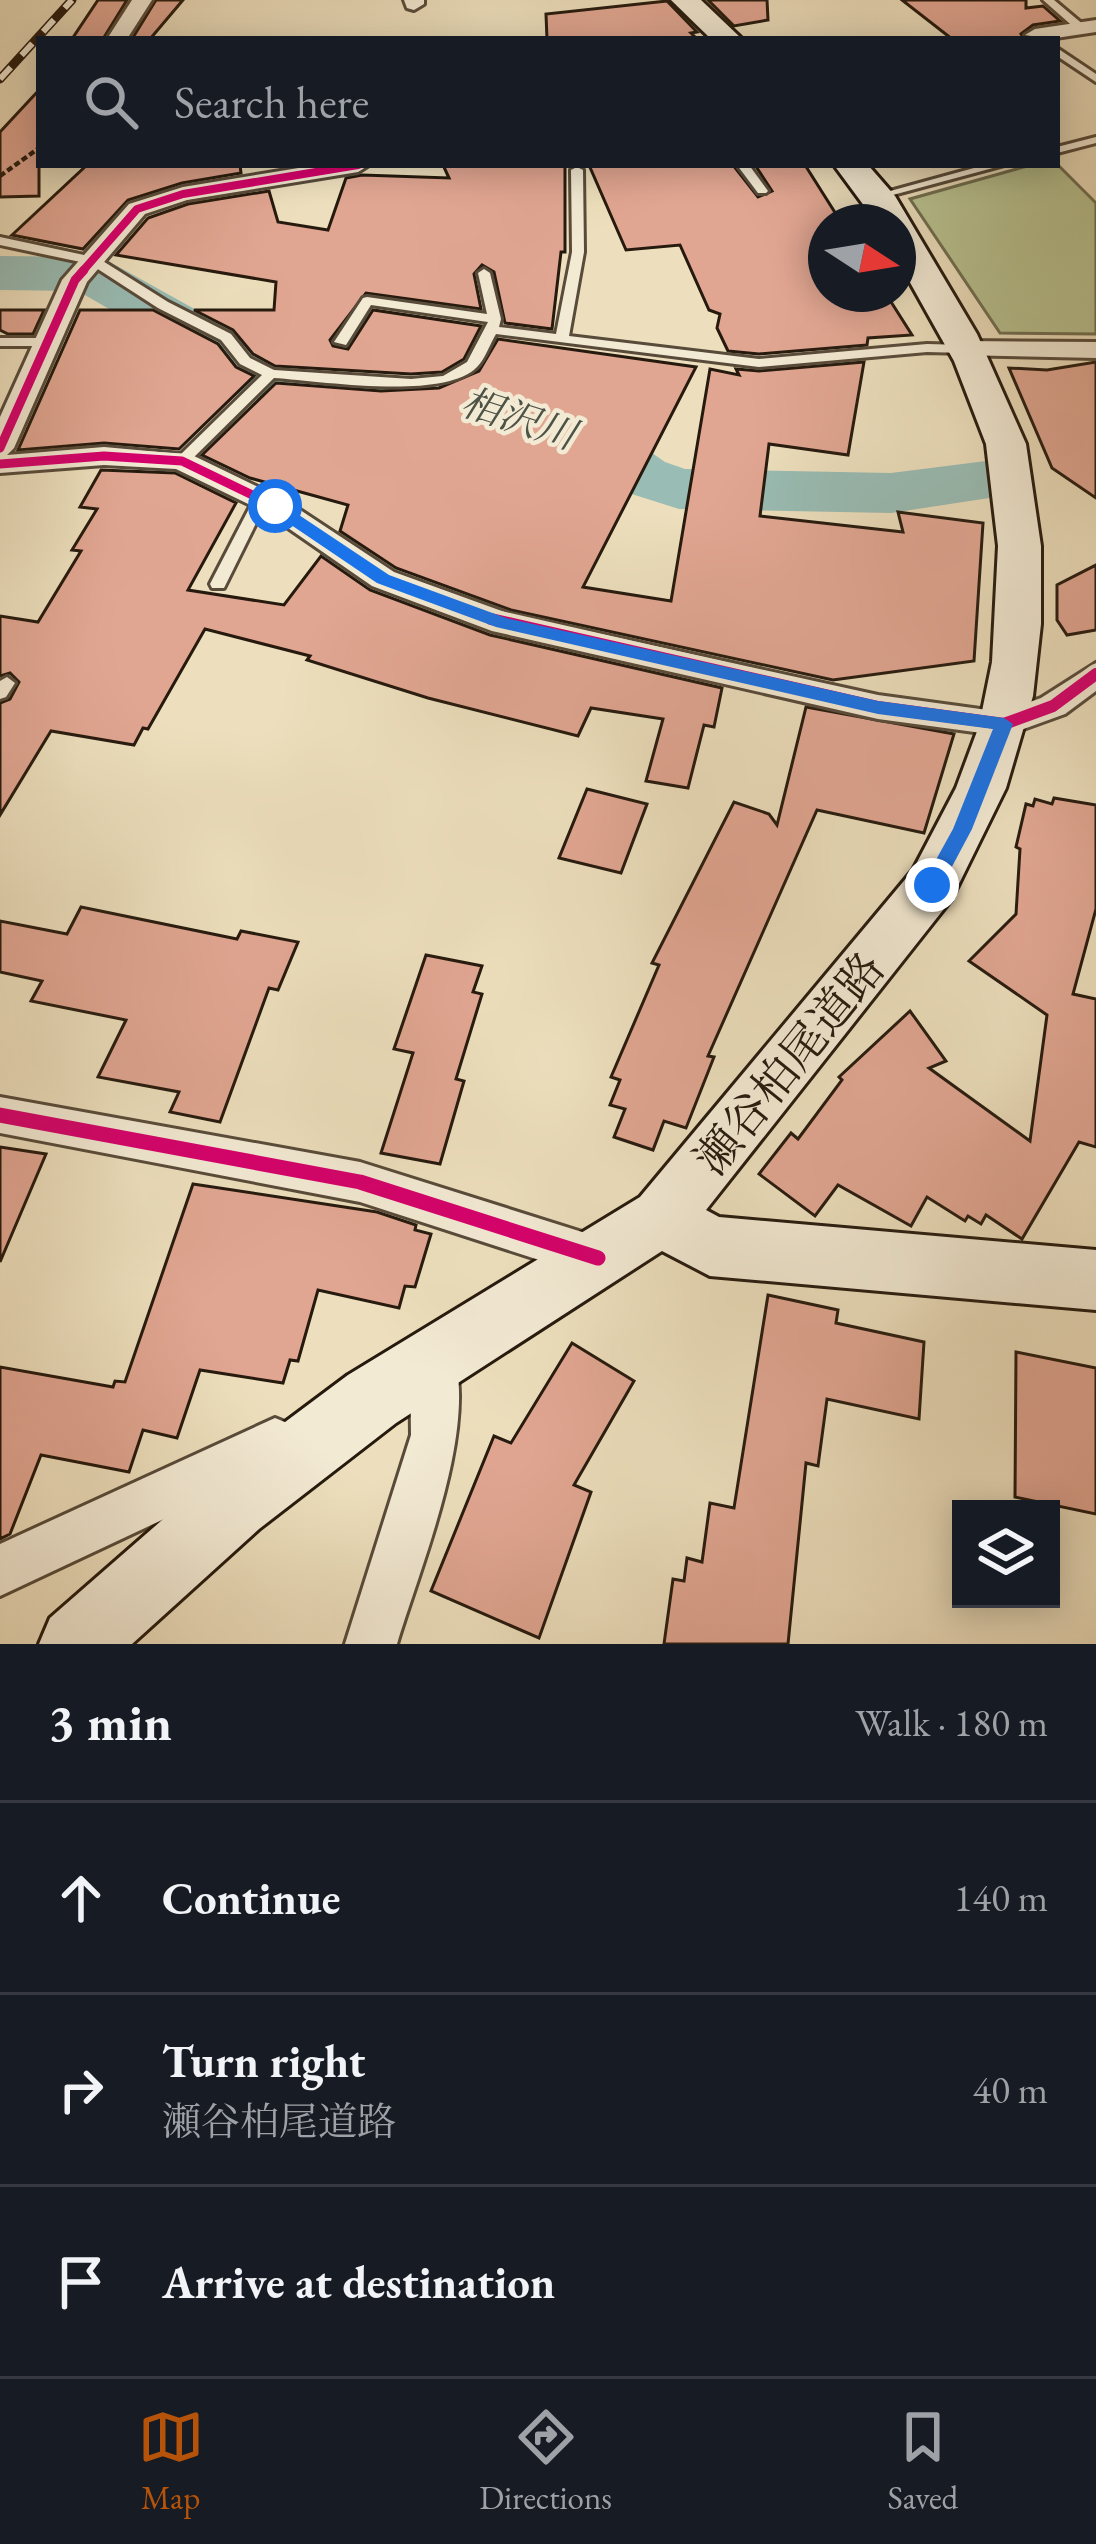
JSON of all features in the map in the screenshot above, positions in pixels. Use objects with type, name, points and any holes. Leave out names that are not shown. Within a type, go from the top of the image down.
[{"type":"main road","points":[[685,0],[725,36]]},
{"type":"main road","name":"瀬谷柏尾道路","points":[[852,168],[881,204]]},
{"type":"main road","name":"瀬谷柏尾道路","points":[[76,1644],[234,1504],[372,1399],[662,1217],[932,885],[962,829],[1004,724],[1017,581],[1016,492],[1005,440],[965,349],[916,262]]},
{"type":"main road","points":[[662,1217],[710,1246],[1096,1280]]},
{"type":"street","points":[[119,36],[142,0]]},
{"type":"street","points":[[1043,36],[1089,27]]},
{"type":"street","points":[[0,448],[86,269],[137,209],[156,200],[313,169]]},
{"type":"street","points":[[965,349],[1096,350]]},
{"type":"street","points":[[0,464],[104,456],[182,461],[261,499],[383,579],[502,623],[878,707],[1004,724],[1053,706],[1096,674]]},
{"type":"street","points":[[0,1115],[360,1182],[598,1258]]},
{"type":"street","points":[[371,1644],[434,1435],[433,1359]]},
{"type":"street","points":[[0,1570],[372,1399]]},
{"type":"lane","points":[[1048,0],[1089,27]]},
{"type":"lane","points":[[1060,53],[1096,80]]},
{"type":"lane","points":[[1060,149],[1096,140]]},
{"type":"lane","points":[[745,168],[762,191]]},
{"type":"lane","points":[[915,204],[992,168]]},
{"type":"lane","points":[[562,337],[578,252],[577,170]]},
{"type":"lane","points":[[0,241],[86,269],[164,305],[226,337],[245,362],[272,374],[411,383],[446,380],[472,365],[494,324],[484,273]]},
{"type":"lane","points":[[341,342],[368,301],[562,337],[759,363],[965,349]]},
{"type":"lane","points":[[0,341],[47,342]]},
{"type":"lane","points":[[182,461],[272,374]]},
{"type":"lane","points":[[218,584],[261,499]]},
{"type":"path","points":[[0,176],[36,150]]},
{"type":"green space","points":[[1060,167],[1096,203],[1096,334],[1000,333],[910,199],[1020,168]]},
{"type":"building","points":[[98,0],[127,0],[105,36],[74,36]]},
{"type":"building","points":[[156,0],[183,0],[153,36],[134,36]]},
{"type":"building","points":[[708,0],[767,0],[768,20],[734,26]]},
{"type":"building","points":[[902,0],[1026,0],[1026,8],[1043,6],[1060,21],[1033,25],[1022,36],[948,36]]},
{"type":"building","points":[[667,1],[697,32],[691,33],[694,36],[547,36],[546,14]]},
{"type":"building","points":[[36,93],[39,196],[0,197],[0,132]]},
{"type":"building","points":[[84,168],[240,168],[241,173],[182,183],[128,200],[83,249],[12,235]]},
{"type":"building","points":[[444,168],[565,168],[565,252],[561,252],[552,329],[505,323],[494,272],[482,265],[474,274],[481,309],[366,293],[330,340],[333,346],[348,349],[373,310],[481,326],[464,359],[442,372],[275,366],[253,354],[233,330],[194,310],[274,310],[276,282],[116,255],[148,218],[188,204],[269,191],[278,222],[328,230],[346,178],[449,178]]},
{"type":"building","points":[[590,168],[735,168],[758,197],[772,191],[757,168],[807,168],[830,204],[808,204],[808,312],[897,312],[912,335],[868,338],[867,345],[759,354],[728,351],[717,328],[720,314],[709,310],[680,245],[626,250]]},
{"type":"building","points":[[0,310],[44,310],[33,334],[8,334],[0,330]]},
{"type":"building","points":[[80,310],[153,310],[218,344],[236,367],[254,376],[179,449],[104,443],[18,450]]},
{"type":"building","points":[[498,339],[696,367],[583,587],[671,601],[710,369],[739,375],[736,369],[864,362],[848,455],[769,444],[760,516],[903,532],[898,512],[983,523],[974,661],[833,680],[511,610],[396,568],[340,531],[348,505],[250,478],[202,455],[276,383],[381,391],[439,388],[479,371]]},
{"type":"building","points":[[1096,362],[1096,498],[1052,468],[1009,368],[1047,370]]},
{"type":"building","points":[[101,470],[175,473],[236,503],[188,590],[284,605],[321,556],[370,590],[490,635],[722,688],[714,727],[704,725],[688,788],[646,781],[663,719],[591,708],[578,736],[428,698],[307,660],[310,656],[205,629],[134,745],[51,731],[0,815],[0,703],[10,699],[19,682],[10,673],[0,676],[0,616],[38,622],[81,551],[72,550],[97,509],[80,507]]},
{"type":"building","points":[[1096,565],[1096,630],[1067,635],[1057,620],[1057,585]]},
{"type":"building","points":[[806,707],[954,734],[924,833],[817,810],[708,1056],[714,1057],[686,1128],[664,1121],[653,1150],[614,1137],[625,1109],[610,1105],[620,1080],[611,1077],[659,965],[652,963],[734,802],[769,814],[777,825]]},
{"type":"building","points":[[587,789],[647,804],[621,873],[559,858]]},
{"type":"building","points":[[1054,798],[1096,805],[1096,909],[1073,994],[1096,999],[1096,1147],[1079,1142],[1022,1239],[986,1215],[981,1224],[968,1216],[965,1221],[927,1197],[911,1226],[838,1185],[815,1216],[759,1174],[791,1133],[798,1139],[842,1080],[839,1077],[910,1011],[946,1061],[929,1068],[1030,1141],[1047,1015],[969,961],[1016,914],[1020,849],[1016,847],[1026,804],[1033,806],[1035,799],[1052,804]]},
{"type":"building","points":[[81,907],[237,939],[241,931],[298,942],[278,990],[269,988],[220,1122],[170,1112],[179,1092],[98,1077],[126,1020],[31,1001],[42,981],[0,972],[0,921],[67,934]]},
{"type":"building","points":[[426,955],[482,966],[473,992],[482,994],[456,1079],[464,1081],[440,1164],[381,1153],[413,1053],[394,1049]]},
{"type":"building","points":[[0,1147],[46,1154],[0,1262]]},
{"type":"building","points":[[193,1184],[377,1212],[416,1225],[415,1230],[431,1234],[415,1287],[405,1286],[399,1308],[318,1290],[298,1361],[290,1360],[283,1383],[200,1370],[177,1438],[143,1430],[129,1472],[41,1455],[10,1534],[0,1539],[0,1367],[113,1387],[115,1381],[125,1382]]},
{"type":"building","points":[[768,1295],[838,1310],[836,1323],[924,1342],[919,1419],[827,1399],[818,1466],[806,1463],[788,1644],[664,1644],[673,1579],[684,1581],[687,1558],[702,1562],[710,1503],[734,1508]]},
{"type":"building","points":[[572,1343],[634,1381],[574,1485],[591,1492],[539,1638],[431,1591],[494,1436],[511,1443]]},
{"type":"building","points":[[1016,1352],[1096,1368],[1096,1514],[1060,1506],[1060,1500],[1015,1497]]},
{"type":"waterway","name":"相沢川","points":[[0,273],[90,274],[213,344],[233,369],[270,386],[384,393]]},
{"type":"waterway","name":"相沢川","points":[[542,423],[596,444],[642,476],[679,489],[891,493],[986,481]]},
{"type":"railway","points":[[39,36],[72,0]]},
{"type":"railway","points":[[0,79],[36,40]]},
{"type":"cycle path","points":[[0,448],[75,280],[137,209],[183,194],[340,168]]},
{"type":"cycle path","points":[[0,464],[104,456],[182,461],[275,506],[383,579],[503,623],[878,707],[1004,724],[1053,706],[1096,674]]},
{"type":"cycle path","points":[[0,1115],[360,1182],[598,1258]]},
{"type":"route","points":[[275,506],[383,579],[502,623],[878,707],[1004,724],[962,829],[932,885]]}]
